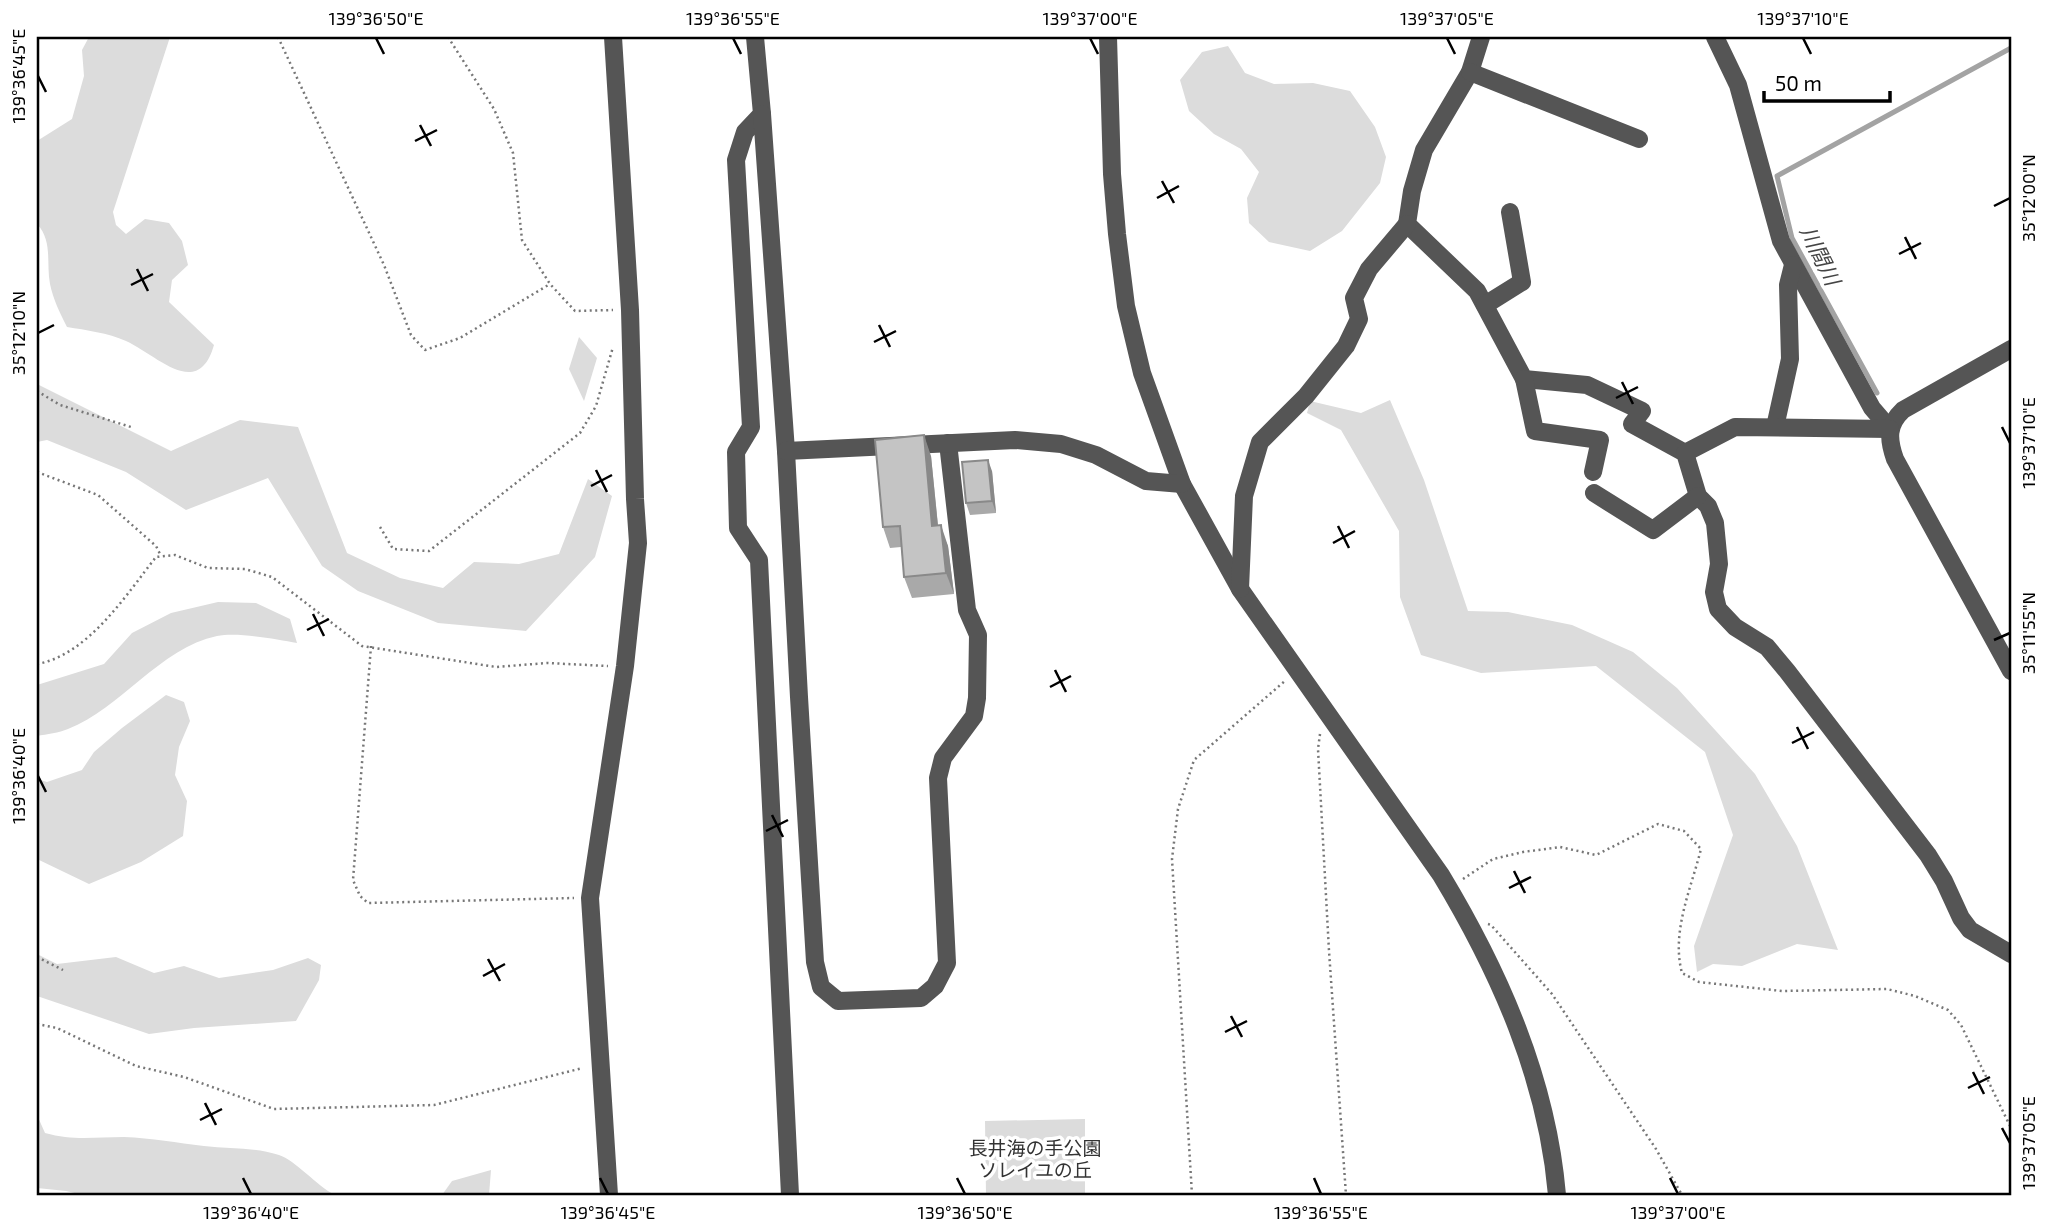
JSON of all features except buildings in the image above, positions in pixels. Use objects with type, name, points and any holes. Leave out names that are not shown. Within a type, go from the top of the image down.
[{"type":"street","points":[[608,1195],[590,898],[625,666],[638,543],[630,310],[612,37]]},
{"type":"street","points":[[755,37],[786,451],[814,948],[821,987],[838,1002],[921,998],[935,986],[947,963],[938,778],[943,758],[974,716],[978,635],[967,611],[948,443]]},
{"type":"street","points":[[1108,37],[1112,174],[1126,306],[1142,373],[1182,484],[1240,589],[1449,888],[1468,920],[1523,1040],[1542,1105],[1554,1161],[1557,1195]]},
{"type":"street","points":[[1240,589],[1244,496],[1261,442],[1306,396],[1346,346],[1359,319],[1354,298],[1369,269],[1407,224],[1412,191],[1424,150],[1470,72],[1481,37]]},
{"type":"street","points":[[1715,37],[1738,85],[1781,241],[1872,408],[1890,429]]},
{"type":"street","points":[[1470,72],[1639,139]]},
{"type":"street","points":[[762,114],[745,132],[736,160],[751,426],[736,452],[738,528],[759,560],[790,1195]]},
{"type":"street","points":[[1485,305],[1521,282],[1510,212]]},
{"type":"street","points":[[1407,224],[1477,291],[1524,379],[1535,431],[1600,440],[1593,472]]},
{"type":"street","points":[[1775,427],[1790,359],[1788,285],[1793,265]]},
{"type":"street","points":[[2011,349],[1914,402],[1894,418],[1890,429],[1895,459],[2011,671]]},
{"type":"street","points":[[1524,379],[1587,384],[1642,411],[1632,424],[1685,453],[1698,496],[1708,506],[1715,523],[1719,564],[1714,592],[1718,609],[1735,626],[1767,647],[1787,671],[1928,855],[1970,930],[2011,954]]},
{"type":"street","points":[[1685,453],[1735,427],[1890,429]]},
{"type":"street","points":[[786,451],[1015,439],[1061,444],[1096,455],[1146,481],[1182,484]]},
{"type":"street","points":[[1594,493],[1653,530],[1698,496]]},
{"type":"path","points":[[278,37],[384,265],[411,335],[425,350],[460,338],[551,284]]},
{"type":"path","points":[[448,37],[494,109],[513,153],[522,240],[551,284],[575,311],[630,310]]},
{"type":"path","points":[[380,527],[393,549],[429,551],[451,534],[580,433],[596,406],[613,346]]},
{"type":"path","points":[[37,391],[60,405],[131,427]]},
{"type":"path","points":[[37,472],[98,495],[156,546],[161,556]]},
{"type":"path","points":[[37,664],[49,662],[76,646],[106,621],[156,557],[175,555],[208,568],[245,569],[272,577],[362,646],[496,667],[547,663],[625,666]]},
{"type":"path","points":[[371,646],[353,880],[360,896],[368,903],[590,898]]},
{"type":"path","points":[[1192,1195],[1171,859],[1178,809],[1194,760],[1296,671]]},
{"type":"path","points":[[1323,710],[1318,749],[1346,1195]]},
{"type":"path","points":[[1449,888],[1493,859],[1560,847],[1596,855],[1658,824],[1684,831],[1701,849],[1681,925],[1678,956],[1682,973],[1699,982],[1782,990],[1887,989],[1914,996],[1948,1010],[1961,1025],[2011,1128]]},
{"type":"path","points":[[1468,920],[1491,925],[1552,994],[1656,1149],[1682,1195]]},
{"type":"path","points":[[37,957],[63,970]]},
{"type":"path","points":[[37,1024],[57,1028],[136,1066],[184,1077],[274,1110],[434,1105],[601,1064]]},
{"type":"green space","points":[[89,37],[170,37],[113,212],[116,225],[126,234],[145,219],[169,223],[182,241],[188,265],[172,280],[169,302],[214,345],[207,361],[198,370],[187,372],[176,369],[119,338],[67,327],[53,295],[47,245],[37,224],[37,141],[72,119],[84,76],[82,50]]},
{"type":"green space","points":[[1228,46],[1245,73],[1274,84],[1313,83],[1350,91],[1375,127],[1386,157],[1380,183],[1342,231],[1310,251],[1269,242],[1249,223],[1247,198],[1259,172],[1241,149],[1214,134],[1189,111],[1180,80],[1202,52]]},
{"type":"green space","points":[[579,337],[597,358],[584,401],[569,369]]},
{"type":"green space","points":[[37,384],[171,451],[240,420],[298,427],[347,553],[400,578],[443,588],[474,562],[519,564],[559,554],[588,479],[612,496],[595,557],[526,631],[438,623],[358,591],[322,566],[268,478],[186,510],[126,472],[47,440],[37,442]]},
{"type":"green space","points":[[1390,400],[1424,480],[1468,611],[1508,612],[1572,625],[1633,652],[1677,688],[1755,774],[1797,846],[1838,950],[1797,944],[1742,966],[1713,964],[1697,972],[1694,946],[1733,835],[1705,752],[1596,666],[1481,673],[1421,655],[1400,597],[1399,531],[1341,430],[1307,413],[1310,401],[1361,413]]},
{"type":"green space","points":[[218,602],[256,603],[290,619],[297,643],[235,635],[217,636],[196,643],[159,665],[87,720],[64,730],[37,736],[37,685],[104,664],[132,633],[171,613]]},
{"type":"green space","points":[[166,695],[184,702],[190,721],[179,747],[175,775],[187,801],[183,836],[141,862],[89,884],[37,859],[37,779],[47,782],[82,770],[94,752]]},
{"type":"green space","points":[[37,954],[57,964],[116,957],[154,973],[184,966],[219,978],[273,970],[308,958],[321,965],[319,980],[296,1021],[149,1034],[37,996]]},
{"type":"green space","points":[[37,1115],[45,1133],[55,1135],[75,1138],[124,1137],[270,1152],[292,1162],[335,1195],[83,1195],[37,1188]]},
{"type":"green space","name":"長井海の手公園 ソレイユの丘","points":[[1085,1119],[1085,1195],[986,1195],[985,1121]]},
{"type":"green space","points":[[491,1170],[489,1195],[442,1195],[452,1181]]},
{"type":"waterway","name":"川間川","points":[[1877,393],[1792,238],[1777,176],[2011,48]]}]
